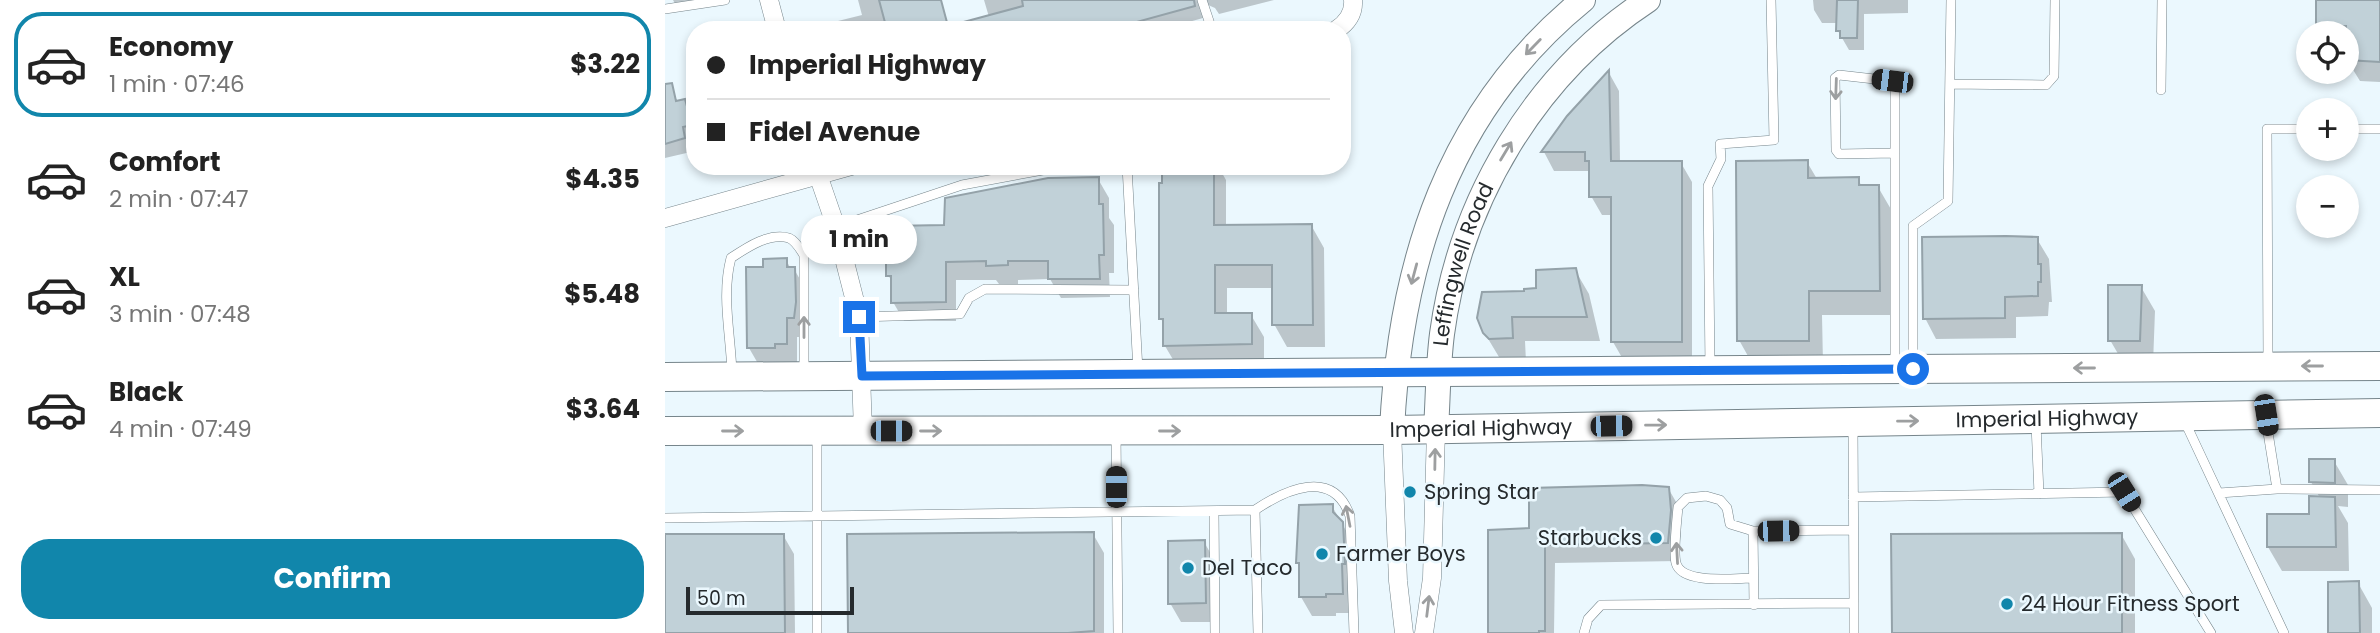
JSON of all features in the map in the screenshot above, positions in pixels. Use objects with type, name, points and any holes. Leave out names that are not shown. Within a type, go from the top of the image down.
[{"type":"main road","name":"Leffingwell Road","points":[[1392,430],[1395,373],[1403,321],[1417,263],[1443,186],[1467,137],[1499,86],[1523,58],[1583,0]]},
{"type":"main road","name":"Leffingwell Road","points":[[1436,429],[1441,335],[1458,258],[1470,221],[1490,178],[1534,107],[1551,85],[1598,38],[1647,0]]},
{"type":"main road","points":[[665,377],[2380,366]]},
{"type":"main road","name":"Imperial Highway","points":[[665,431],[1392,430],[2380,413]]},
{"type":"street","points":[[769,0],[775,21]]},
{"type":"street","points":[[1347,21],[1353,0]]},
{"type":"street","points":[[665,218],[803,175]]},
{"type":"street","points":[[817,175],[836,227],[859,317],[863,431]]},
{"type":"street","name":"Leffingwell Road","points":[[1425,633],[1431,578],[1436,429]]},
{"type":"street","name":"Leffingwell Road","points":[[1392,430],[1398,581],[1403,633]]},
{"type":"lane","points":[[665,9],[725,0]]},
{"type":"lane","points":[[1202,0],[1209,21]]},
{"type":"lane","points":[[1710,370],[1708,186],[1721,159],[1720,144],[1774,140],[1771,0]]},
{"type":"lane","points":[[1904,369],[1913,226],[1948,201],[1951,0]]},
{"type":"lane","points":[[1950,84],[2046,85],[2054,76],[2055,0]]},
{"type":"lane","points":[[2161,90],[2162,0]]},
{"type":"lane","points":[[1895,153],[1839,154],[1836,150],[1835,78],[1839,75],[1892,81],[1895,85],[1895,153],[1904,369]]},
{"type":"lane","points":[[2268,367],[2267,129],[2296,129]]},
{"type":"lane","points":[[2359,129],[2380,129]]},
{"type":"lane","points":[[836,227],[963,185],[1017,175]]},
{"type":"lane","points":[[1128,175],[1138,374]]},
{"type":"lane","points":[[732,376],[725,293],[731,258],[747,247],[772,237],[788,238],[796,243],[804,255],[804,376]]},
{"type":"lane","points":[[859,317],[960,314],[969,298],[985,289],[1134,290]]},
{"type":"lane","points":[[2266,415],[2277,489]]},
{"type":"lane","points":[[2182,416],[2284,633]]},
{"type":"lane","points":[[2036,419],[2039,494]]},
{"type":"lane","points":[[1853,422],[1854,633]]},
{"type":"lane","points":[[817,431],[817,633]]},
{"type":"lane","points":[[1116,431],[1118,633]]},
{"type":"lane","points":[[665,518],[1255,510],[1275,497],[1312,486],[1330,489],[1346,506],[1350,516],[1354,633]]},
{"type":"lane","points":[[2219,493],[2277,489],[2380,490]]},
{"type":"lane","points":[[1853,497],[2124,492],[2211,633]]},
{"type":"lane","points":[[1753,578],[1692,577],[1682,572],[1676,563],[1678,507],[1686,498],[1706,496],[1720,500],[1727,508],[1730,524],[1753,531],[1853,530]]},
{"type":"lane","points":[[1255,510],[1258,633]]},
{"type":"lane","points":[[1214,511],[1215,633]]},
{"type":"lane","points":[[1753,531],[1754,604]]},
{"type":"lane","points":[[1584,633],[1588,619],[1601,605],[1854,603]]},
{"type":"building","points":[[879,0],[941,0],[947,21],[885,21]]},
{"type":"building","points":[[1022,0],[1194,0],[1195,6],[1140,21],[967,21],[1023,6]]},
{"type":"building","points":[[1837,0],[1858,0],[1857,38],[1840,38],[1840,31],[1836,31]]},
{"type":"building","points":[[2316,0],[2380,0],[2380,62],[2359,61],[2359,21],[2316,21]]},
{"type":"building","points":[[1609,70],[1611,161],[1682,161],[1682,342],[1611,342],[1611,197],[1589,197],[1589,161],[1585,161],[1585,152],[1541,152],[1567,116]]},
{"type":"building","points":[[672,83],[676,101],[685,99],[686,126],[683,127],[685,138],[665,144],[665,84]]},
{"type":"building","points":[[1808,160],[1808,178],[1859,177],[1859,185],[1879,185],[1880,291],[1809,291],[1809,341],[1737,341],[1736,161]]},
{"type":"building","points":[[1162,175],[1214,175],[1214,225],[1312,224],[1313,325],[1272,325],[1272,265],[1215,265],[1215,313],[1252,313],[1252,344],[1163,346],[1163,319],[1159,319],[1159,183],[1162,183]]},
{"type":"building","points":[[1099,177],[1099,204],[1103,204],[1104,255],[1099,255],[1100,279],[1048,279],[1048,261],[1008,261],[1008,265],[986,266],[986,261],[946,262],[946,302],[891,303],[891,276],[886,276],[886,252],[891,252],[890,226],[944,225],[945,198],[1048,178]]},
{"type":"building","points":[[1922,237],[2038,237],[2041,282],[2038,282],[2038,296],[2005,297],[2005,318],[1923,319]]},
{"type":"building","points":[[787,258],[787,267],[795,267],[796,302],[794,318],[787,318],[787,344],[775,344],[775,348],[747,348],[746,267],[763,267],[763,259]]},
{"type":"building","points":[[1576,268],[1587,317],[1512,317],[1513,338],[1489,339],[1483,333],[1477,318],[1482,292],[1524,291],[1536,288],[1536,270]]},
{"type":"building","points":[[2108,285],[2142,285],[2140,341],[2108,341]]},
{"type":"building","points":[[2309,459],[2335,459],[2335,483],[2309,482]]},
{"type":"building","points":[[1642,485],[1669,487],[1671,510],[1668,543],[1545,545],[1545,631],[1488,633],[1488,530],[1529,528],[1529,488]]},
{"type":"building","points":[[2309,496],[2335,497],[2336,547],[2267,547],[2267,514],[2309,514]]},
{"type":"building","name":"Farmer Boys","points":[[1333,504],[1333,512],[1343,522],[1343,594],[1299,597],[1299,563],[1296,563],[1299,505]]},
{"type":"building","points":[[1094,532],[1094,631],[848,633],[847,534]]},
{"type":"building","name":"24 Hour Fitness Sport","points":[[2122,533],[2122,633],[1892,633],[1891,534]]},
{"type":"building","points":[[665,534],[784,534],[785,633],[665,633]]},
{"type":"building","name":"Del Taco","points":[[1205,540],[1206,603],[1168,604],[1168,541]]},
{"type":"building","points":[[2359,581],[2360,633],[2328,633],[2328,582]]},
{"type":"place","name":"Spring Star","points":[[1410,492]]},
{"type":"place","name":"Starbucks","points":[[1656,538]]},
{"type":"place","name":"Farmer Boys","points":[[1322,554]]},
{"type":"place","name":"Del Taco","points":[[1188,568]]},
{"type":"place","name":"24 Hour Fitness Sport","points":[[2007,604]]},
{"type":"route","points":[[859,317],[862,376],[1913,369]]}]
